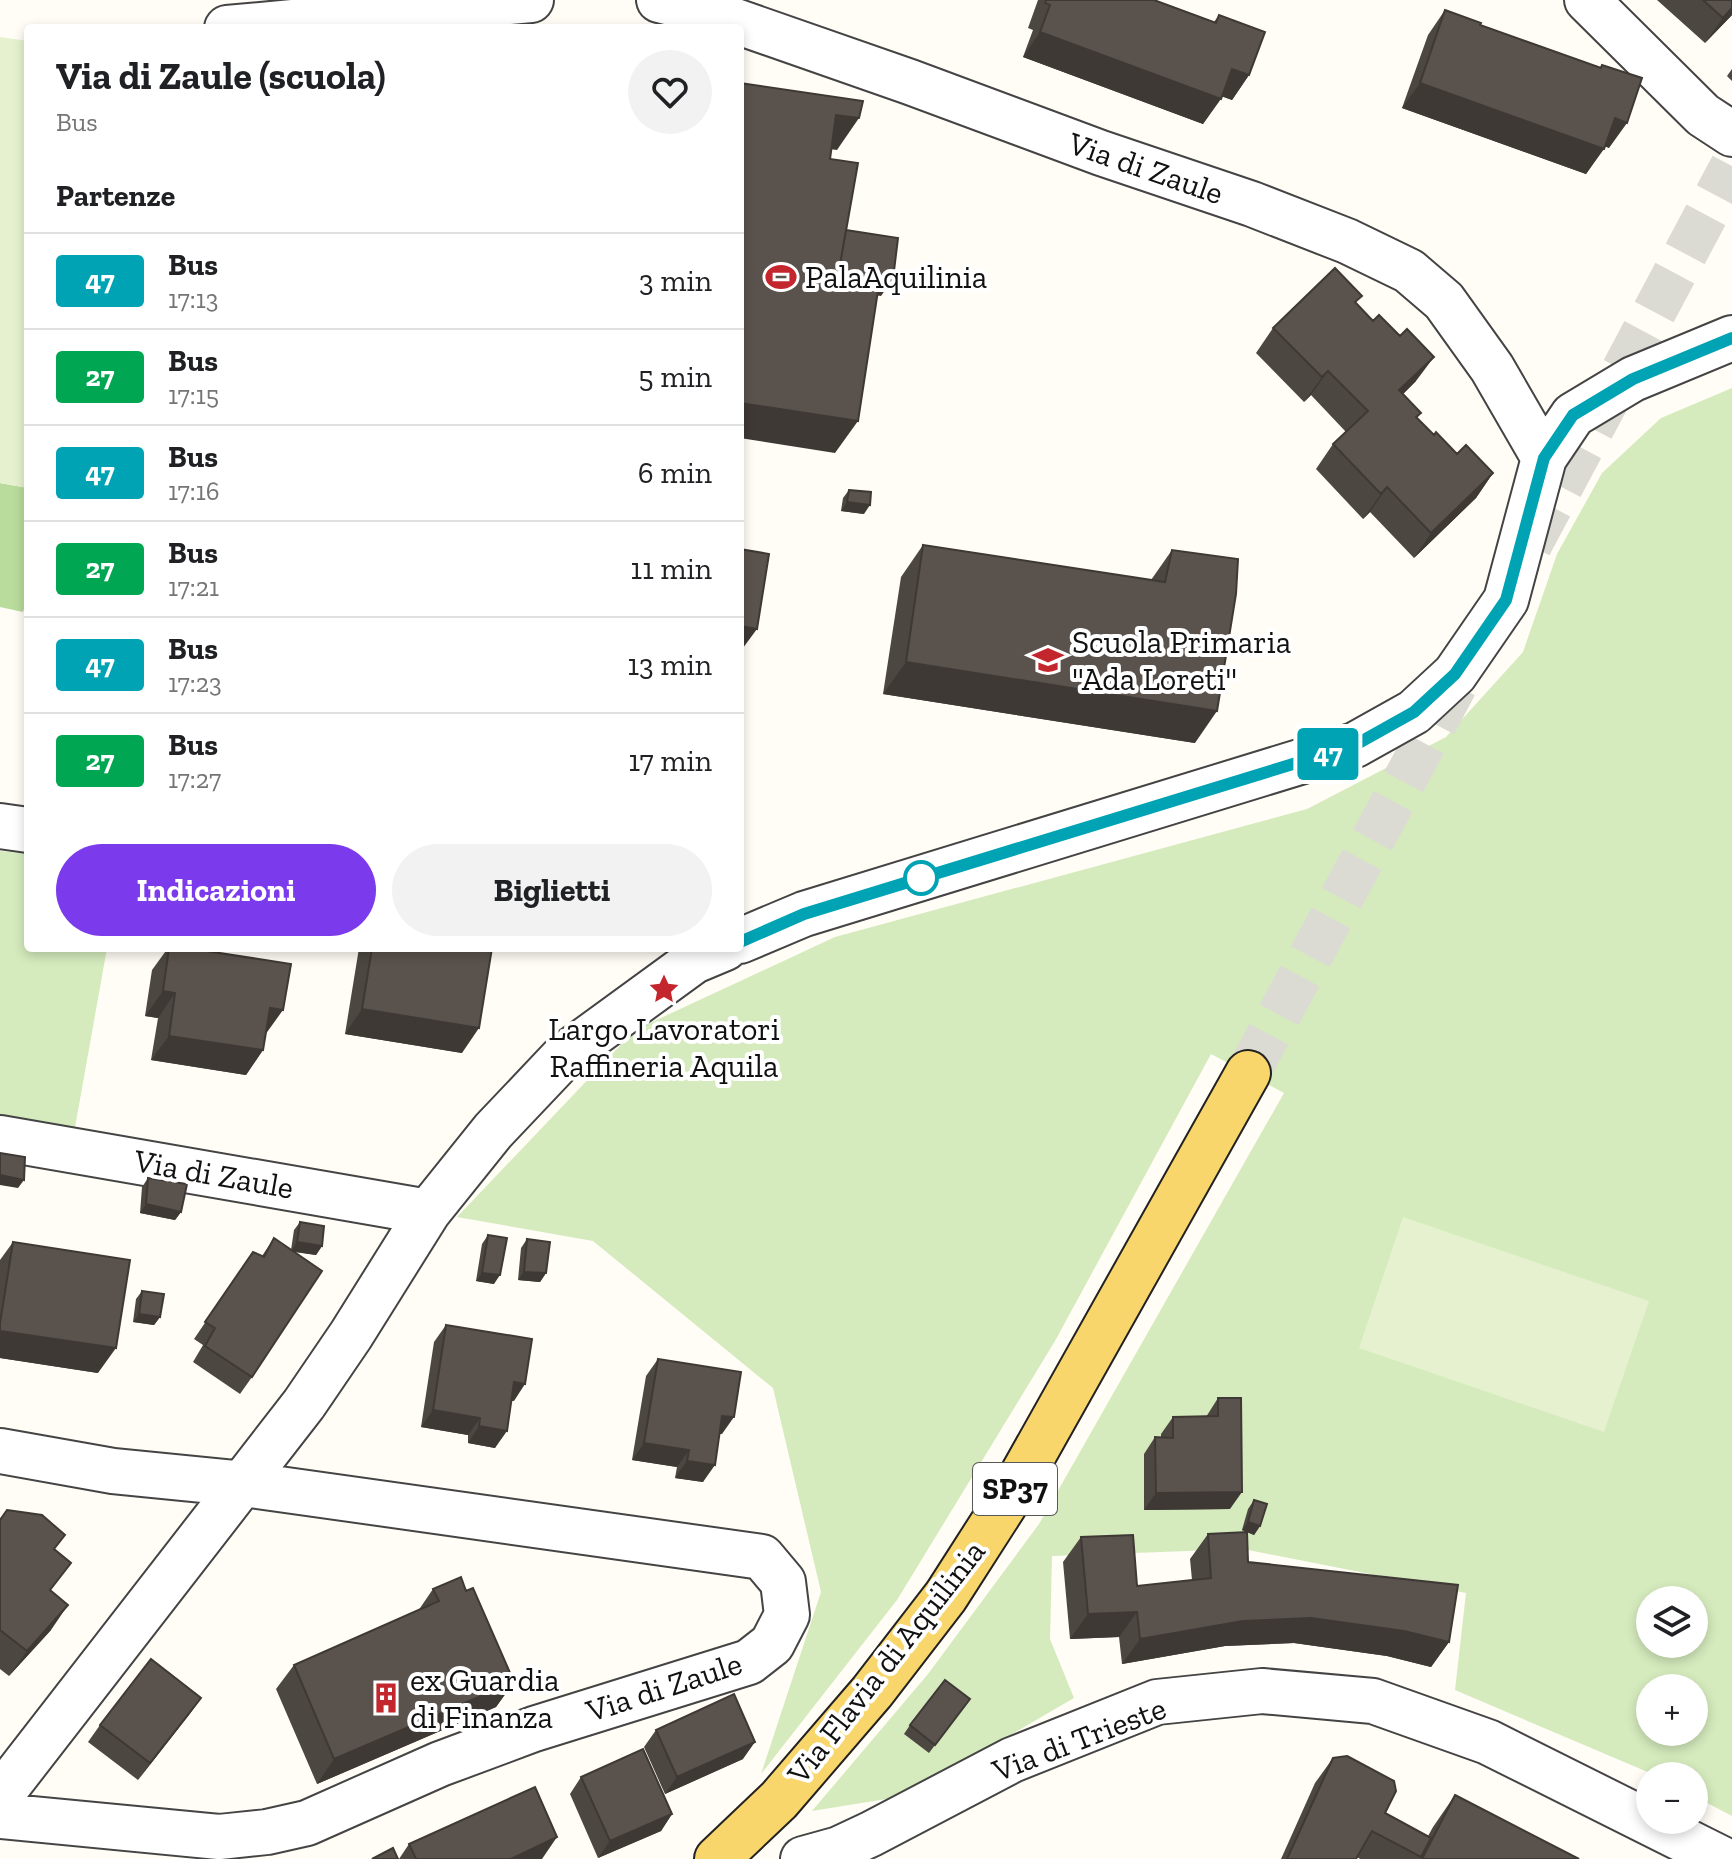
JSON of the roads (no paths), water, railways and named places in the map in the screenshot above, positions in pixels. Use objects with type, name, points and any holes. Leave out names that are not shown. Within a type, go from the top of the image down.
[{"type":"main road","name":"Via Flavia di Aquilinia","points":[[717,1859],[779,1800],[872,1692],[946,1596],[1012,1493],[1248,1073]]},
{"type":"street","points":[[270,24],[531,0]]},
{"type":"street","name":"Via di Zaule","points":[[659,0],[744,24]]},
{"type":"street","points":[[1587,0],[1703,115],[1732,134]]},
{"type":"street","name":"Via di Zaule","points":[[744,24],[1252,204],[1347,241],[1409,271],[1444,301],[1492,368],[1544,458]]},
{"type":"street","points":[[744,939],[804,914],[1355,745],[1414,712],[1455,674],[1506,600],[1544,458],[1573,415],[1633,379],[1732,338]]},
{"type":"street","points":[[0,826],[24,829]]},
{"type":"street","points":[[0,1796],[244,1484],[351,1335],[428,1212],[493,1131],[565,1055],[702,952]]},
{"type":"street","name":"Via di Zaule","points":[[0,1138],[428,1212]]},
{"type":"street","name":"Via di Zaule","points":[[0,1451],[113,1471],[244,1484],[762,1557],[783,1582],[787,1615],[772,1644],[749,1662],[534,1729],[440,1764],[307,1823],[267,1832],[219,1837],[0,1816]]},
{"type":"street","name":"Via di Trieste","points":[[803,1859],[839,1849],[871,1834],[1012,1760],[1157,1702],[1262,1691],[1373,1701],[1488,1742],[1722,1859]]},
{"type":"tunnel","points":[[1530,545],[1732,166]]},
{"type":"tunnel","points":[[1248,1073],[1464,669]]},
{"type":"place","name":"PalaAquilinia","points":[[781,277]]},
{"type":"place","name":"Scuola Primaria \"Ada Loreti\"","points":[[1048,660]]},
{"type":"place","name":"Largo Lavoratori Raffineria Aquila","points":[[664,989]]},
{"type":"place","name":"ex Guardia di Finanza","points":[[386,1698]]}]
